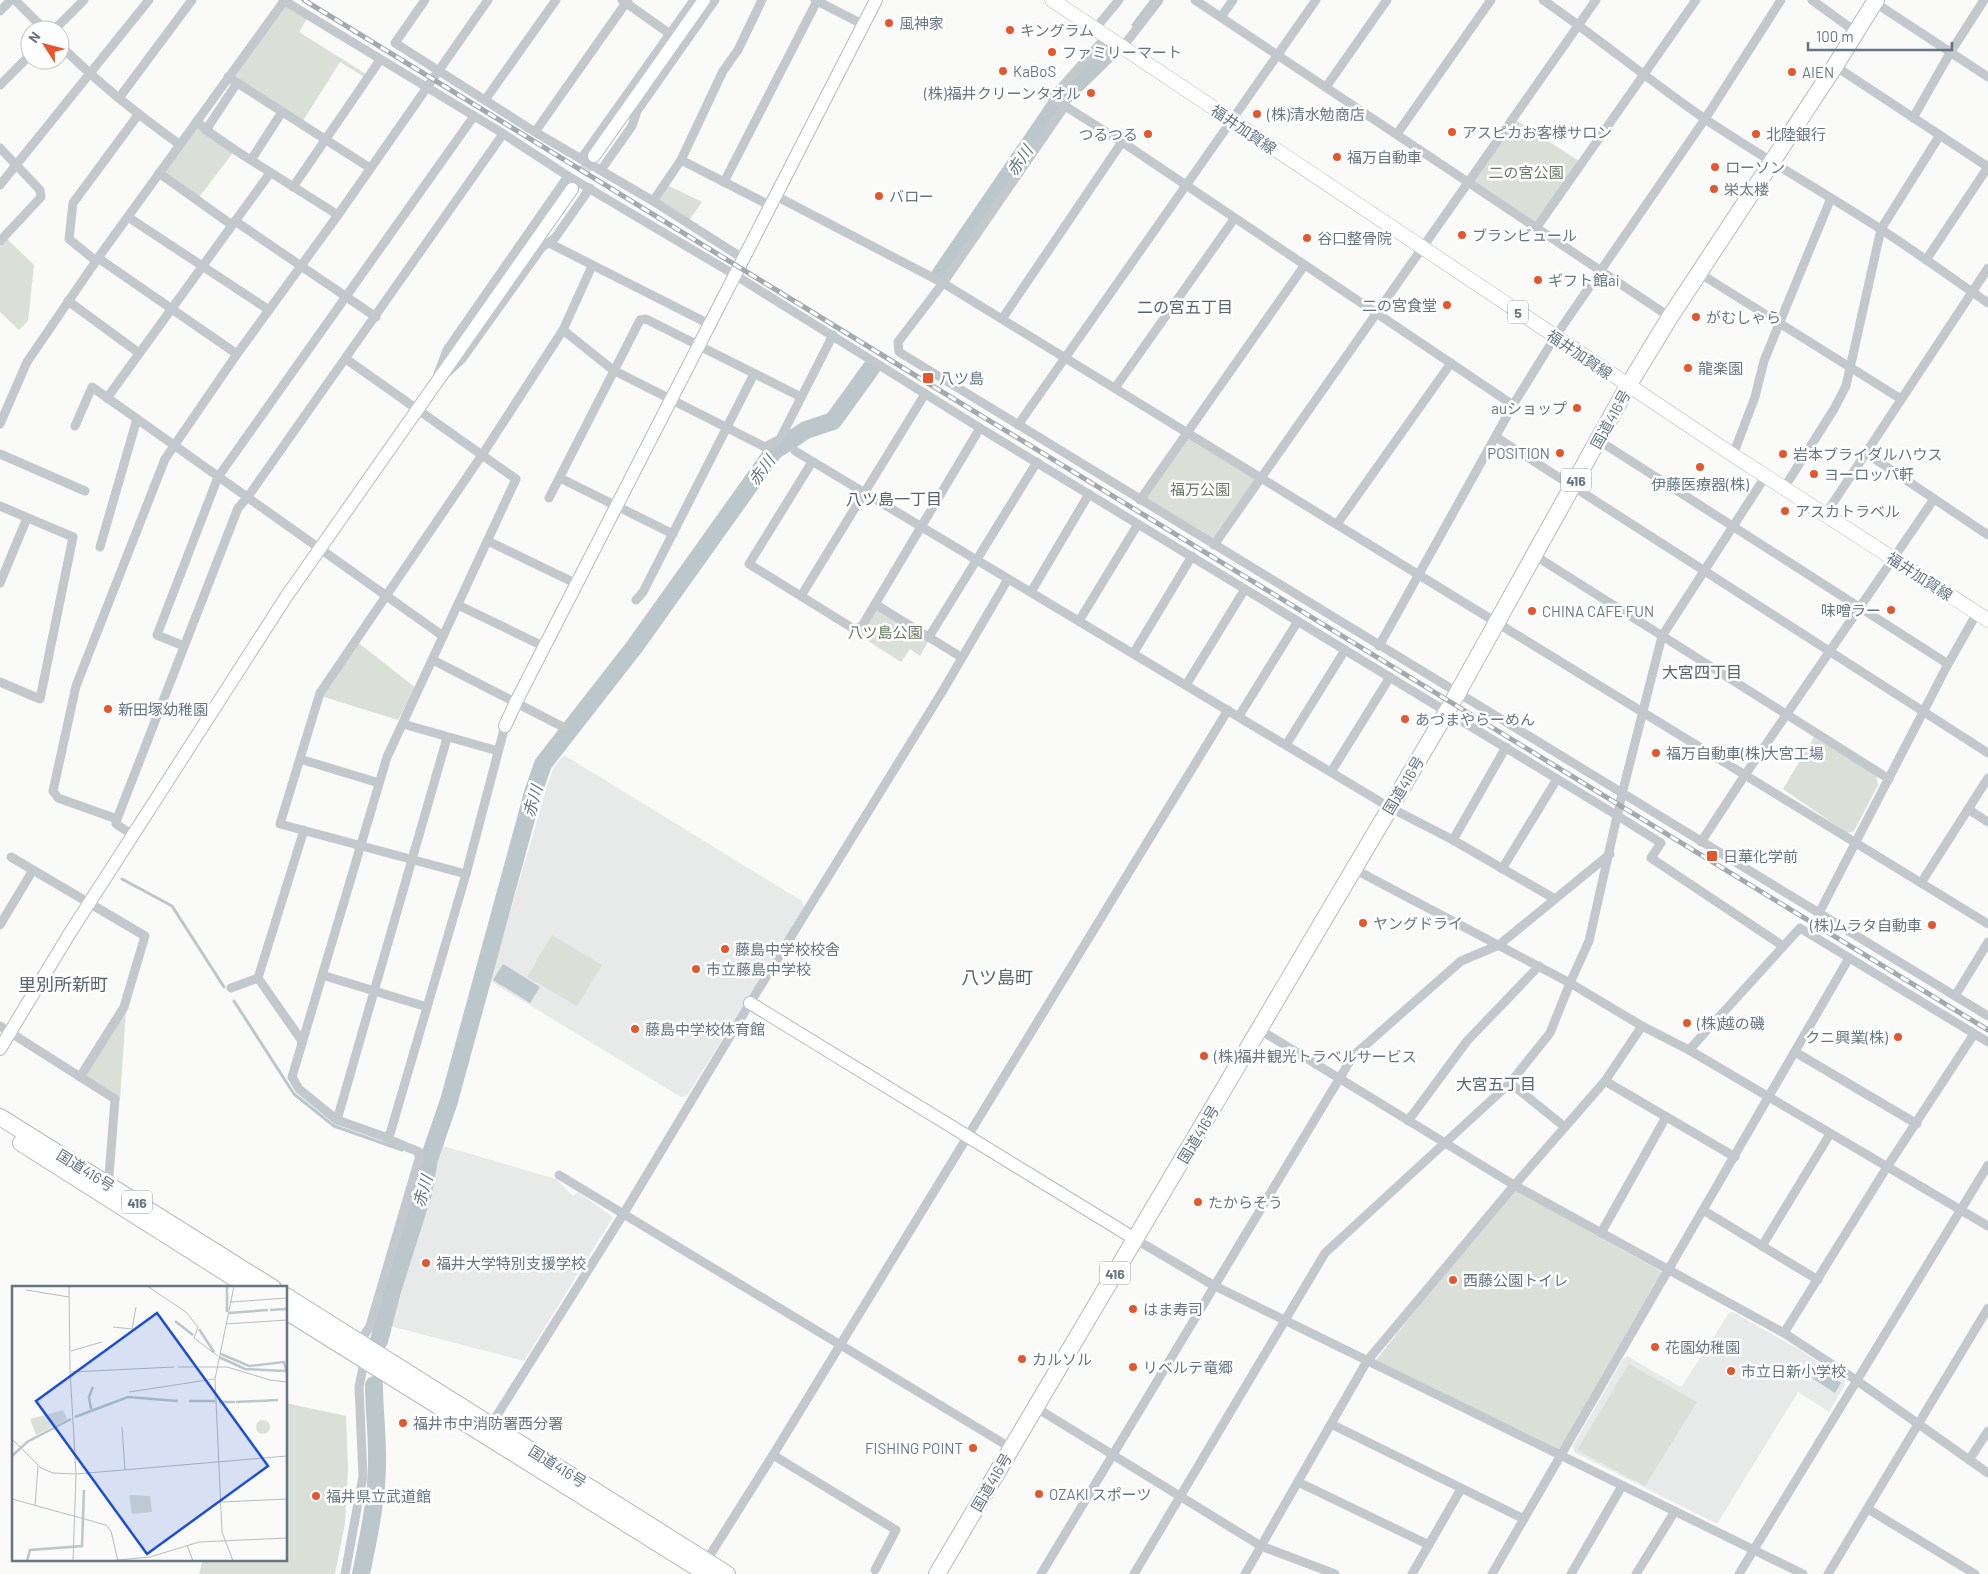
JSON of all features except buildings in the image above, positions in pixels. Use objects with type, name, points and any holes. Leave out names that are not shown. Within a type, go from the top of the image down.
[{"type":"highway","name":"国道416号","points":[[937,1574],[1447,712],[1628,386],[1670,317],[1835,66],[1875,1]]},
{"type":"highway","name":"国道416号","points":[[0,1117],[102,1187],[200,1249],[269,1286]]},
{"type":"highway","name":"国道416号","points":[[0,1130],[102,1187]]},
{"type":"highway","name":"国道416号","points":[[200,1249],[247,1286]]},
{"type":"highway","name":"国道416号","points":[[288,1297],[488,1430],[705,1568],[727,1574]]},
{"type":"highway","name":"国道416号","points":[[288,1312],[364,1349]]},
{"type":"main road","name":"福井加賀線","points":[[1052,0],[1732,455],[1982,616]]},
{"type":"street","points":[[0,11],[13,0],[34,20]]},
{"type":"street","points":[[64,20],[84,0]]},
{"type":"street","points":[[0,185],[149,0]]},
{"type":"street","points":[[119,98],[192,0]]},
{"type":"street","points":[[0,424],[27,362],[97,259],[179,144],[198,121],[283,0],[1661,843],[1651,858],[1783,946]]},
{"type":"street","points":[[425,0],[395,43],[535,132],[601,170],[744,259]]},
{"type":"street","points":[[117,819],[58,798],[53,790],[76,686],[165,459],[237,354],[338,215],[488,0]]},
{"type":"street","points":[[485,100],[556,0]]},
{"type":"street","points":[[581,159],[694,0]]},
{"type":"street","points":[[594,156],[704,0]]},
{"type":"street","points":[[601,170],[632,126],[636,111],[714,0]]},
{"type":"street","points":[[653,202],[681,160],[723,71],[738,50],[762,0]]},
{"type":"street","points":[[724,182],[816,0],[864,25]]},
{"type":"street","points":[[385,1137],[390,1134],[466,874],[505,726],[876,0]]},
{"type":"street","points":[[1118,0],[1101,33],[1052,98],[1122,142],[1513,405]]},
{"type":"street","points":[[1122,48],[1159,0]]},
{"type":"street","points":[[1195,0],[1670,317]]},
{"type":"street","points":[[1221,17],[1233,0]]},
{"type":"street","points":[[1018,425],[1316,0]]},
{"type":"street","points":[[1326,87],[1387,0]]},
{"type":"street","points":[[1397,134],[1491,0]]},
{"type":"street","points":[[1543,0],[1579,25],[1642,75],[1705,119],[1881,230],[1988,303]]},
{"type":"street","points":[[1214,545],[1596,0]]},
{"type":"street","points":[[1537,227],[1696,0]]},
{"type":"street","points":[[1379,646],[1513,405],[1555,337],[1705,119],[1781,0]]},
{"type":"street","points":[[1812,0],[1856,32]]},
{"type":"street","points":[[1914,118],[1950,53],[1984,0]]},
{"type":"street","points":[[535,132],[626,1],[670,34]]},
{"type":"street","points":[[1875,1],[1988,77]]},
{"type":"street","points":[[70,55],[138,115],[179,144]]},
{"type":"street","points":[[293,187],[380,60]]},
{"type":"street","points":[[0,85],[20,65]]},
{"type":"street","points":[[1835,66],[1988,167],[1926,260]]},
{"type":"street","points":[[228,77],[370,168]]},
{"type":"street","points":[[206,130],[237,83]]},
{"type":"street","points":[[1065,106],[943,282],[898,342],[899,352],[1988,1016]]},
{"type":"street","points":[[251,160],[282,112]]},
{"type":"street","points":[[138,115],[73,203],[69,239],[237,354]]},
{"type":"street","points":[[184,646],[156,635],[218,477],[474,116]]},
{"type":"street","points":[[198,121],[206,130],[270,173],[338,215]]},
{"type":"street","points":[[133,835],[116,824],[117,819],[238,508],[376,317],[503,134]]},
{"type":"street","points":[[1784,488],[1834,409],[1846,386],[1881,230],[1940,136]]},
{"type":"street","points":[[1002,319],[1122,142]]},
{"type":"street","points":[[0,148],[40,190],[41,197],[0,241]]},
{"type":"street","points":[[681,160],[724,182],[774,201],[943,282],[1988,924]]},
{"type":"street","points":[[159,173],[376,317]]},
{"type":"street","points":[[106,398],[270,173]]},
{"type":"street","points":[[435,383],[448,350],[568,176]]},
{"type":"street","points":[[435,383],[462,359],[542,247],[555,238],[590,188]]},
{"type":"street","points":[[0,1049],[5,1030],[90,903],[286,597],[572,189]]},
{"type":"street","points":[[1732,455],[1755,397],[1764,361],[1778,324],[1831,198]]},
{"type":"street","points":[[128,216],[269,310]]},
{"type":"street","points":[[1115,388],[1234,219]]},
{"type":"street","points":[[549,243],[711,325]]},
{"type":"street","points":[[466,874],[280,824],[320,693],[482,455],[563,330],[592,266]]},
{"type":"street","points":[[1140,500],[1304,266]]},
{"type":"street","points":[[1825,515],[1988,268]]},
{"type":"street","points":[[1699,273],[1901,399]]},
{"type":"street","points":[[68,301],[139,353]]},
{"type":"street","points":[[549,498],[640,320],[646,319],[801,397]]},
{"type":"street","points":[[563,330],[614,370],[765,447],[780,439],[833,336]]},
{"type":"street","points":[[345,1574],[363,1476],[359,1387],[364,1349],[419,1159],[419,1152],[385,1137],[337,1120],[299,1089],[292,1077],[387,757],[516,479],[346,359]]},
{"type":"street","points":[[1337,524],[1451,363]]},
{"type":"street","points":[[636,600],[643,592],[754,374]]},
{"type":"street","points":[[75,426],[92,387],[319,550],[443,636]]},
{"type":"street","points":[[801,596],[925,394]]},
{"type":"street","points":[[100,548],[137,419]]},
{"type":"street","points":[[812,462],[749,564],[854,629],[862,626],[980,428]]},
{"type":"street","points":[[1496,437],[1988,753]]},
{"type":"street","points":[[1598,440],[1948,664]]},
{"type":"street","points":[[795,452],[1390,807],[1453,840],[1555,899]]},
{"type":"street","points":[[1866,453],[1988,535]]},
{"type":"street","points":[[0,454],[85,491]]},
{"type":"street","points":[[929,637],[978,561],[1037,462]]},
{"type":"street","points":[[1134,1574],[1325,1253],[1510,1083],[1550,1032],[1589,941],[1622,794],[1662,636],[1765,476]]},
{"type":"street","points":[[560,478],[673,534]]},
{"type":"street","points":[[1031,592],[1089,494]]},
{"type":"street","points":[[1701,842],[1934,499]]},
{"type":"street","points":[[0,506],[73,537],[40,699],[0,682]]},
{"type":"street","points":[[0,583],[27,518]]},
{"type":"street","points":[[1079,622],[1138,524]]},
{"type":"street","points":[[488,541],[577,584]]},
{"type":"street","points":[[1534,555],[1889,779]]},
{"type":"street","points":[[1133,654],[1192,556]]},
{"type":"street","points":[[488,1430],[624,1213],[750,1003],[942,692],[1008,579]]},
{"type":"street","points":[[1186,685],[1245,589]]},
{"type":"street","points":[[875,604],[961,657]]},
{"type":"street","points":[[458,605],[545,647]]},
{"type":"street","points":[[1819,913],[1948,664],[1982,616]]},
{"type":"street","points":[[1239,716],[1298,621]]},
{"type":"street","points":[[1286,744],[1345,650]]},
{"type":"street","points":[[433,660],[563,727]]},
{"type":"street","points":[[1331,772],[1390,677]]},
{"type":"street","points":[[705,1568],[966,1136],[1228,710]]},
{"type":"street","points":[[403,724],[498,752]]},
{"type":"street","points":[[337,1120],[447,738]]},
{"type":"street","points":[[1453,840],[1506,748]]},
{"type":"street","points":[[300,759],[380,784]]},
{"type":"street","points":[[1921,883],[1988,778]]},
{"type":"street","points":[[1502,869],[1557,779]]},
{"type":"street","points":[[1968,809],[1988,822]]},
{"type":"street","points":[[258,978],[304,830]]},
{"type":"street","points":[[1041,1574],[1353,1056],[1461,961],[1499,945],[1610,854]]},
{"type":"street","points":[[11,857],[145,936],[124,1007],[80,1077]]},
{"type":"street","points":[[1354,868],[1539,966],[1642,1026],[1689,1050],[1988,1226]]},
{"type":"street","points":[[0,925],[33,870]]},
{"type":"street","points":[[1689,1050],[1800,928],[1988,1042]]},
{"type":"street","points":[[1955,996],[1988,942]]},
{"type":"street","points":[[1492,1574],[1849,958]]},
{"type":"street","points":[[1408,1120],[1467,1041],[1539,966]]},
{"type":"street","points":[[322,975],[427,1007]]},
{"type":"street","points":[[231,988],[258,978]]},
{"type":"street","points":[[258,978],[302,1041]]},
{"type":"street","points":[[750,1003],[1135,1239],[1214,1285],[1560,1457],[1803,1574]]},
{"type":"street","points":[[1245,1574],[1367,1361],[1514,1185],[1605,1081],[1642,1026]]},
{"type":"street","points":[[5,1030],[115,1099],[109,1176],[102,1187]]},
{"type":"street","points":[[1260,1030],[1514,1185],[1784,1333],[1856,1380],[1988,1473]]},
{"type":"street","points":[[1784,1333],[1887,1167],[1917,1124],[1974,1034]]},
{"type":"street","points":[[1795,1052],[1917,1124]]},
{"type":"street","points":[[1605,1081],[1734,1157]]},
{"type":"street","points":[[1510,1083],[1565,1127]]},
{"type":"street","points":[[1601,1233],[1666,1117]]},
{"type":"street","points":[[1762,1246],[1830,1134]]},
{"type":"street","points":[[1739,1574],[1988,1165]]},
{"type":"street","points":[[559,1175],[1011,1448]]},
{"type":"street","points":[[1703,1210],[1818,1280]]},
{"type":"street","points":[[1828,1574],[1920,1424],[1988,1308]]},
{"type":"street","points":[[1035,1407],[1261,1546],[1335,1574]]},
{"type":"street","points":[[1331,1424],[1524,1519]]},
{"type":"street","points":[[1970,1460],[1988,1431]]},
{"type":"street","points":[[773,1455],[896,1530],[875,1570]]},
{"type":"street","points":[[1298,1482],[1429,1545]]},
{"type":"street","points":[[1571,1574],[1622,1486]]},
{"type":"street","points":[[1412,1574],[1461,1489]]},
{"type":"street","points":[[1868,1509],[1975,1574]]},
{"type":"street","points":[[1636,1574],[1675,1511]]},
{"type":"shaded area","points":[[564,755],[802,901],[804,907],[687,1096],[681,1097],[490,981],[548,783],[554,767]]},
{"type":"shaded area","points":[[503,964],[540,987],[530,1003],[493,980]]},
{"type":"shaded area","points":[[440,1145],[556,1179],[573,1196],[578,1192],[613,1217],[524,1361],[390,1326]]},
{"type":"shaded area","points":[[1733,1312],[1800,1350],[1844,1380],[1845,1385],[1829,1412],[1798,1392],[1717,1524],[1574,1452],[1573,1446],[1623,1359],[1627,1356],[1682,1386],[1729,1313]]},
{"type":"shaded area","points":[[1812,1365],[1841,1383],[1835,1393],[1806,1374]]},
{"type":"green space","points":[[284,1],[308,17],[299,32],[366,74],[364,77],[340,62],[301,124],[228,77]]},
{"type":"green space","name":"二の宮公園","points":[[1516,120],[1579,161],[1536,223],[1473,183]]},
{"type":"green space","points":[[197,121],[235,150],[197,200],[159,173]]},
{"type":"green space","points":[[665,184],[702,202],[687,223],[653,201]]},
{"type":"green space","points":[[7,239],[34,265],[28,321],[19,330],[0,312],[0,247]]},
{"type":"green space","name":"福万公園","points":[[1186,432],[1261,478],[1214,545],[1140,500]]},
{"type":"green space","name":"八ツ島公園","points":[[875,605],[929,640],[920,656],[910,649],[901,662],[857,634]]},
{"type":"green space","points":[[356,641],[416,688],[398,720],[321,696]]},
{"type":"green space","points":[[1814,737],[1876,775],[1878,785],[1854,831],[1847,833],[1783,789]]},
{"type":"green space","points":[[552,935],[602,965],[577,1006],[527,977]]},
{"type":"green space","points":[[126,1010],[120,1100],[82,1075]]},
{"type":"green space","points":[[1512,1188],[1662,1272],[1558,1451],[1376,1360]]},
{"type":"green space","points":[[1629,1364],[1697,1402],[1645,1486],[1577,1450]]},
{"type":"green space","name":"福井県立武道館","points":[[288,1403],[346,1416],[348,1469],[345,1523],[335,1574],[199,1574],[202,1562],[288,1562]]},
{"type":"waterway","points":[[1133,25],[1152,0]]},
{"type":"waterway","name":"赤川","points":[[940,275],[1059,101],[1108,53]]},
{"type":"waterway","name":"赤川","points":[[379,1341],[392,1291],[423,1193],[429,1159],[449,1101],[533,793],[543,764],[635,646],[774,451],[806,430],[833,421],[872,367]]},
{"type":"waterway","points":[[122,879],[172,906],[224,987]]},
{"type":"waterway","points":[[234,1001],[294,1094],[334,1126],[402,1150]]},
{"type":"waterway","name":"赤川","points":[[361,1574],[376,1485],[377,1446],[374,1385]]},
{"type":"tunnel","points":[[572,189],[594,156]]},
{"type":"railway","points":[[304,0],[1988,1030]]},
{"type":"place","name":"風神家","points":[[889,23]]},
{"type":"place","name":"キングラム","points":[[1010,30]]},
{"type":"place","name":"ファミリーマート","points":[[1052,52]]},
{"type":"place","name":"KaBoS","points":[[1003,71]]},
{"type":"place","name":"AIEN","points":[[1792,72]]},
{"type":"place","name":"(株)福井クリーンタオル","points":[[1091,93]]},
{"type":"place","name":"(株)清水勉商店","points":[[1257,114]]},
{"type":"place","name":"アスピカお客様サロン","points":[[1452,132]]},
{"type":"place","name":"つるつる","points":[[1148,134]]},
{"type":"place","name":"北陸銀行","points":[[1756,134]]},
{"type":"place","name":"福万自動車","points":[[1337,157]]},
{"type":"place","name":"ローソン","points":[[1715,167]]},
{"type":"place","name":"栄太楼","points":[[1714,189]]},
{"type":"place","name":"バロー","points":[[879,196]]},
{"type":"place","name":"ブランビュール","points":[[1462,235]]},
{"type":"place","name":"谷口整骨院","points":[[1307,238]]},
{"type":"place","name":"ギフト館ai","points":[[1538,280]]},
{"type":"place","name":"二の宮食堂","points":[[1447,305]]},
{"type":"place","name":"がむしゃら","points":[[1696,317]]},
{"type":"place","name":"龍楽園","points":[[1688,368]]},
{"type":"place","name":"八ツ島","points":[[928,378]]},
{"type":"place","name":"auショップ","points":[[1577,408]]},
{"type":"place","name":"POSITION","points":[[1560,453]]},
{"type":"place","name":"岩本ブライダルハウス","points":[[1783,454]]},
{"type":"place","name":"伊藤医療器(株)","points":[[1700,467]]},
{"type":"place","name":"ヨーロッパ軒","points":[[1814,474]]},
{"type":"place","name":"アスカトラベル","points":[[1785,511]]},
{"type":"place","name":"味噌ラー","points":[[1891,610]]},
{"type":"place","name":"CHINA CAFE FUN","points":[[1532,611]]},
{"type":"place","name":"新田塚幼稚園","points":[[108,709]]},
{"type":"place","name":"あづまやらーめん","points":[[1405,719]]},
{"type":"place","name":"福万自動車(株)大宮工場","points":[[1656,753]]},
{"type":"place","name":"日華化学前","points":[[1712,856]]},
{"type":"place","name":"ヤングドライ","points":[[1363,923]]},
{"type":"place","name":"(株)ムラタ自動車","points":[[1932,925]]},
{"type":"place","name":"藤島中学校校舎","points":[[725,949]]},
{"type":"place","name":"市立藤島中学校","points":[[696,969]]},
{"type":"place","name":"(株)越の磯","points":[[1687,1023]]},
{"type":"place","name":"藤島中学校体育館","points":[[635,1029]]},
{"type":"place","name":"クニ興業(株)","points":[[1898,1037]]},
{"type":"place","name":"(株)福井観光トラベルサービス","points":[[1204,1056]]},
{"type":"place","name":"たからそう","points":[[1198,1202]]},
{"type":"place","name":"福井大学特別支援学校","points":[[426,1263]]},
{"type":"place","name":"西藤公園トイレ","points":[[1453,1280]]},
{"type":"place","name":"はま寿司","points":[[1133,1309]]},
{"type":"place","name":"花園幼稚園","points":[[1655,1347]]},
{"type":"place","name":"カルソル","points":[[1022,1359]]},
{"type":"place","name":"リベルテ竜郷","points":[[1133,1367]]},
{"type":"place","name":"市立日新小学校","points":[[1731,1371]]},
{"type":"place","name":"福井市中消防署西分署","points":[[403,1423]]},
{"type":"place","name":"FISHING POINT","points":[[973,1448]]},
{"type":"place","name":"OZAKI スポーツ","points":[[1039,1494]]},
{"type":"place","name":"福井県立武道館","points":[[316,1496]]},
{"type":"district","name":"二の宮五丁目","points":[[1185,306]]},
{"type":"district","name":"八ツ島一丁目","points":[[894,498]]},
{"type":"district","name":"大宮四丁目","points":[[1702,671]]},
{"type":"district","name":"八ツ島町","points":[[997,977]]},
{"type":"district","name":"里別所新町","points":[[63,984]]},
{"type":"district","name":"大宮五丁目","points":[[1496,1083]]}]
